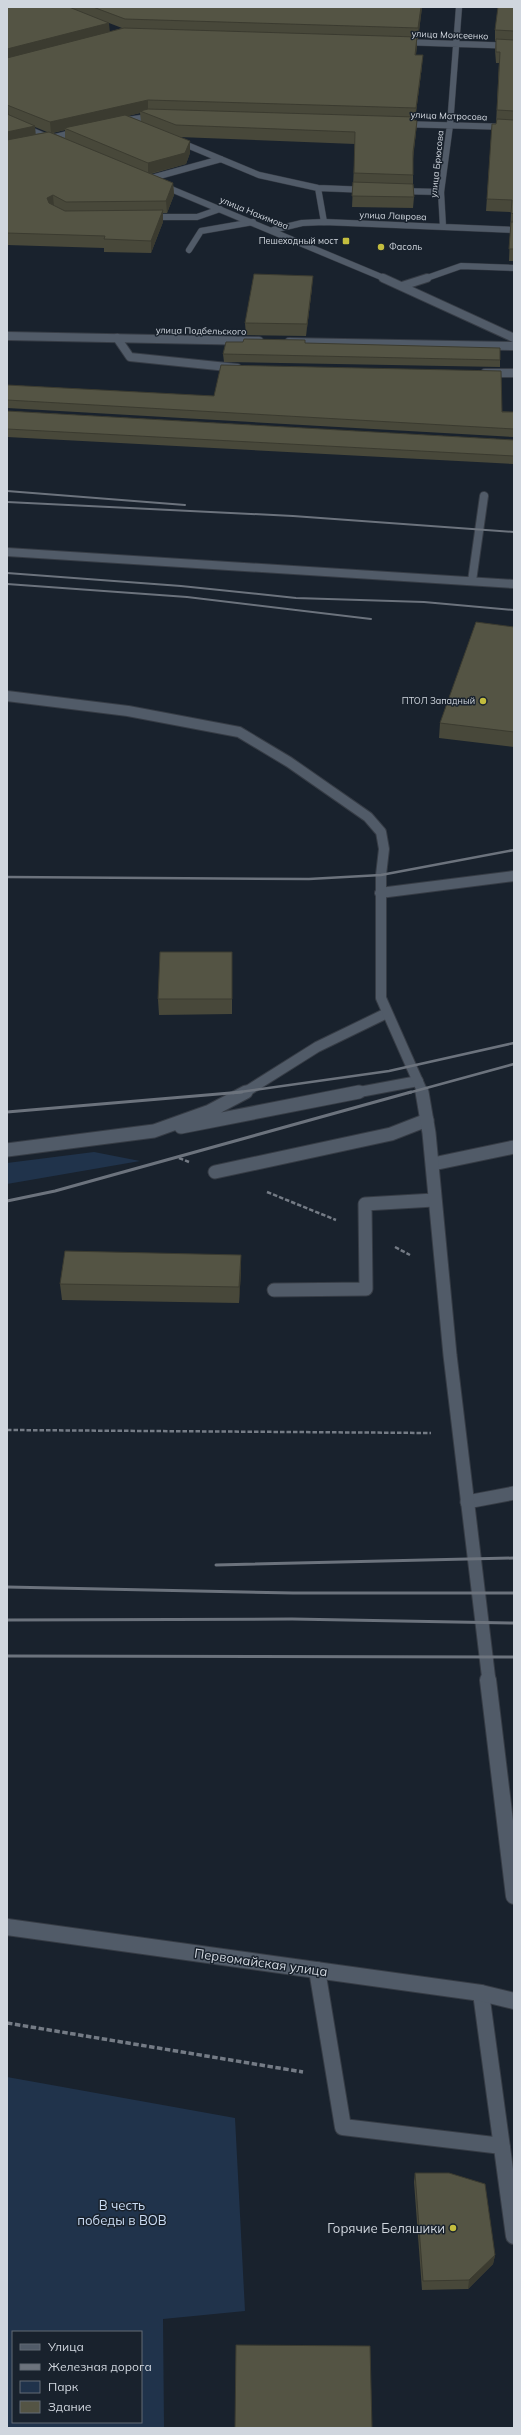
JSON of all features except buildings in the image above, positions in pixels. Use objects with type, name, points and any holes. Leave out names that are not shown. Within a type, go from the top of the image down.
[{"type":"street","name":"улица Брюсова","points":[[443,227],[441,192],[450,125],[459,7]]},
{"type":"street","name":"улица Моисеенко","points":[[393,42],[514,46]]},
{"type":"street","points":[[109,123],[123,120],[164,116]]},
{"type":"street","points":[[7,120],[63,144]]},
{"type":"street","points":[[123,120],[137,125]]},
{"type":"street","name":"улица Матросова","points":[[394,123],[514,127]]},
{"type":"street","points":[[35,142],[86,129]]},
{"type":"street","points":[[165,136],[259,175],[318,188],[372,190]]},
{"type":"street","points":[[148,179],[220,159]]},
{"type":"street","name":"улица Нахимова","points":[[141,176],[402,286],[514,338]]},
{"type":"street","points":[[318,188],[324,222]]},
{"type":"street","points":[[387,190],[441,192]]},
{"type":"street","points":[[143,217],[197,216],[220,209]]},
{"type":"street","points":[[189,250],[201,231],[253,222]]},
{"type":"street","name":"улица Лаврова","points":[[272,230],[302,223],[324,222],[514,230]]},
{"type":"street","points":[[402,286],[461,266],[514,268]]},
{"type":"street","name":"улица Подбельского","points":[[7,336],[268,341]]},
{"type":"street","points":[[117,338],[130,358],[246,368]]},
{"type":"street","points":[[284,342],[514,346]]},
{"type":"street","points":[[475,372],[514,373]]},
{"type":"street","points":[[472,581],[484,496]]},
{"type":"street","points":[[7,552],[272,571],[514,584]]},
{"type":"street","points":[[7,696],[128,711],[239,732],[288,762],[368,817],[381,832],[384,850],[380,893],[381,998],[422,1090],[427,1120],[433,1164],[434,1200],[459,1434],[514,1896]]},
{"type":"street","points":[[380,893],[514,876]]},
{"type":"street","points":[[154,1131],[210,1110],[247,1092],[317,1047],[387,1013]]},
{"type":"street","points":[[7,1150],[35,1148],[154,1131],[244,1116],[418,1081]]},
{"type":"street","points":[[215,1172],[391,1134],[427,1120]]},
{"type":"street","points":[[433,1164],[514,1147]]},
{"type":"street","points":[[274,1290],[366,1289],[365,1204],[434,1200]]},
{"type":"street","points":[[467,1502],[514,1493]]},
{"type":"street","name":"Первомайская улица","points":[[7,1927],[481,1993],[514,2001]]},
{"type":"street","points":[[317,1970],[343,2127],[502,2146]]},
{"type":"street","points":[[481,1993],[514,2236]]},
{"type":"path","points":[[176,1157],[215,1172]]},
{"type":"path","points":[[265,1191],[365,1231],[442,1272]]},
{"type":"path","points":[[7,1430],[459,1434]]},
{"type":"path","points":[[7,2023],[335,2077]]},
{"type":"green space","points":[[94,1152],[140,1161],[7,1184],[7,1163]]},
{"type":"green space","name":"В честь победы в ВОВ","points":[[7,2077],[235,2118],[245,2311],[163,2319],[164,2428],[7,2428]]},
{"type":"railway","points":[[7,491],[185,505]]},
{"type":"railway","points":[[7,502],[293,516],[514,532]]},
{"type":"railway","points":[[7,573],[181,586],[296,598],[424,602],[514,610]]},
{"type":"railway","points":[[7,584],[187,597],[371,619]]},
{"type":"railway","points":[[7,877],[309,879],[381,875],[514,850]]},
{"type":"railway","points":[[237,1092],[389,1071],[514,1043]]},
{"type":"railway","points":[[408,1093],[514,1064]]},
{"type":"railway","points":[[7,1112],[237,1092]]},
{"type":"railway","points":[[233,1093],[237,1092]]},
{"type":"railway","points":[[237,1092],[242,1092]]},
{"type":"railway","points":[[7,1201],[55,1191],[411,1092]]},
{"type":"railway","points":[[216,1565],[514,1558]]},
{"type":"railway","points":[[7,1587],[293,1593],[514,1593]]},
{"type":"railway","points":[[7,1620],[292,1619],[514,1623]]},
{"type":"railway","points":[[7,1656],[514,1657]]},
{"type":"place","name":"Пешеходный мост","points":[[346,241]]},
{"type":"place","name":"Фасоль","points":[[381,247]]},
{"type":"place","name":"ПТОЛ Западный","points":[[483,701]]},
{"type":"place","name":"Горячие Беляшики","points":[[453,2228]]}]
